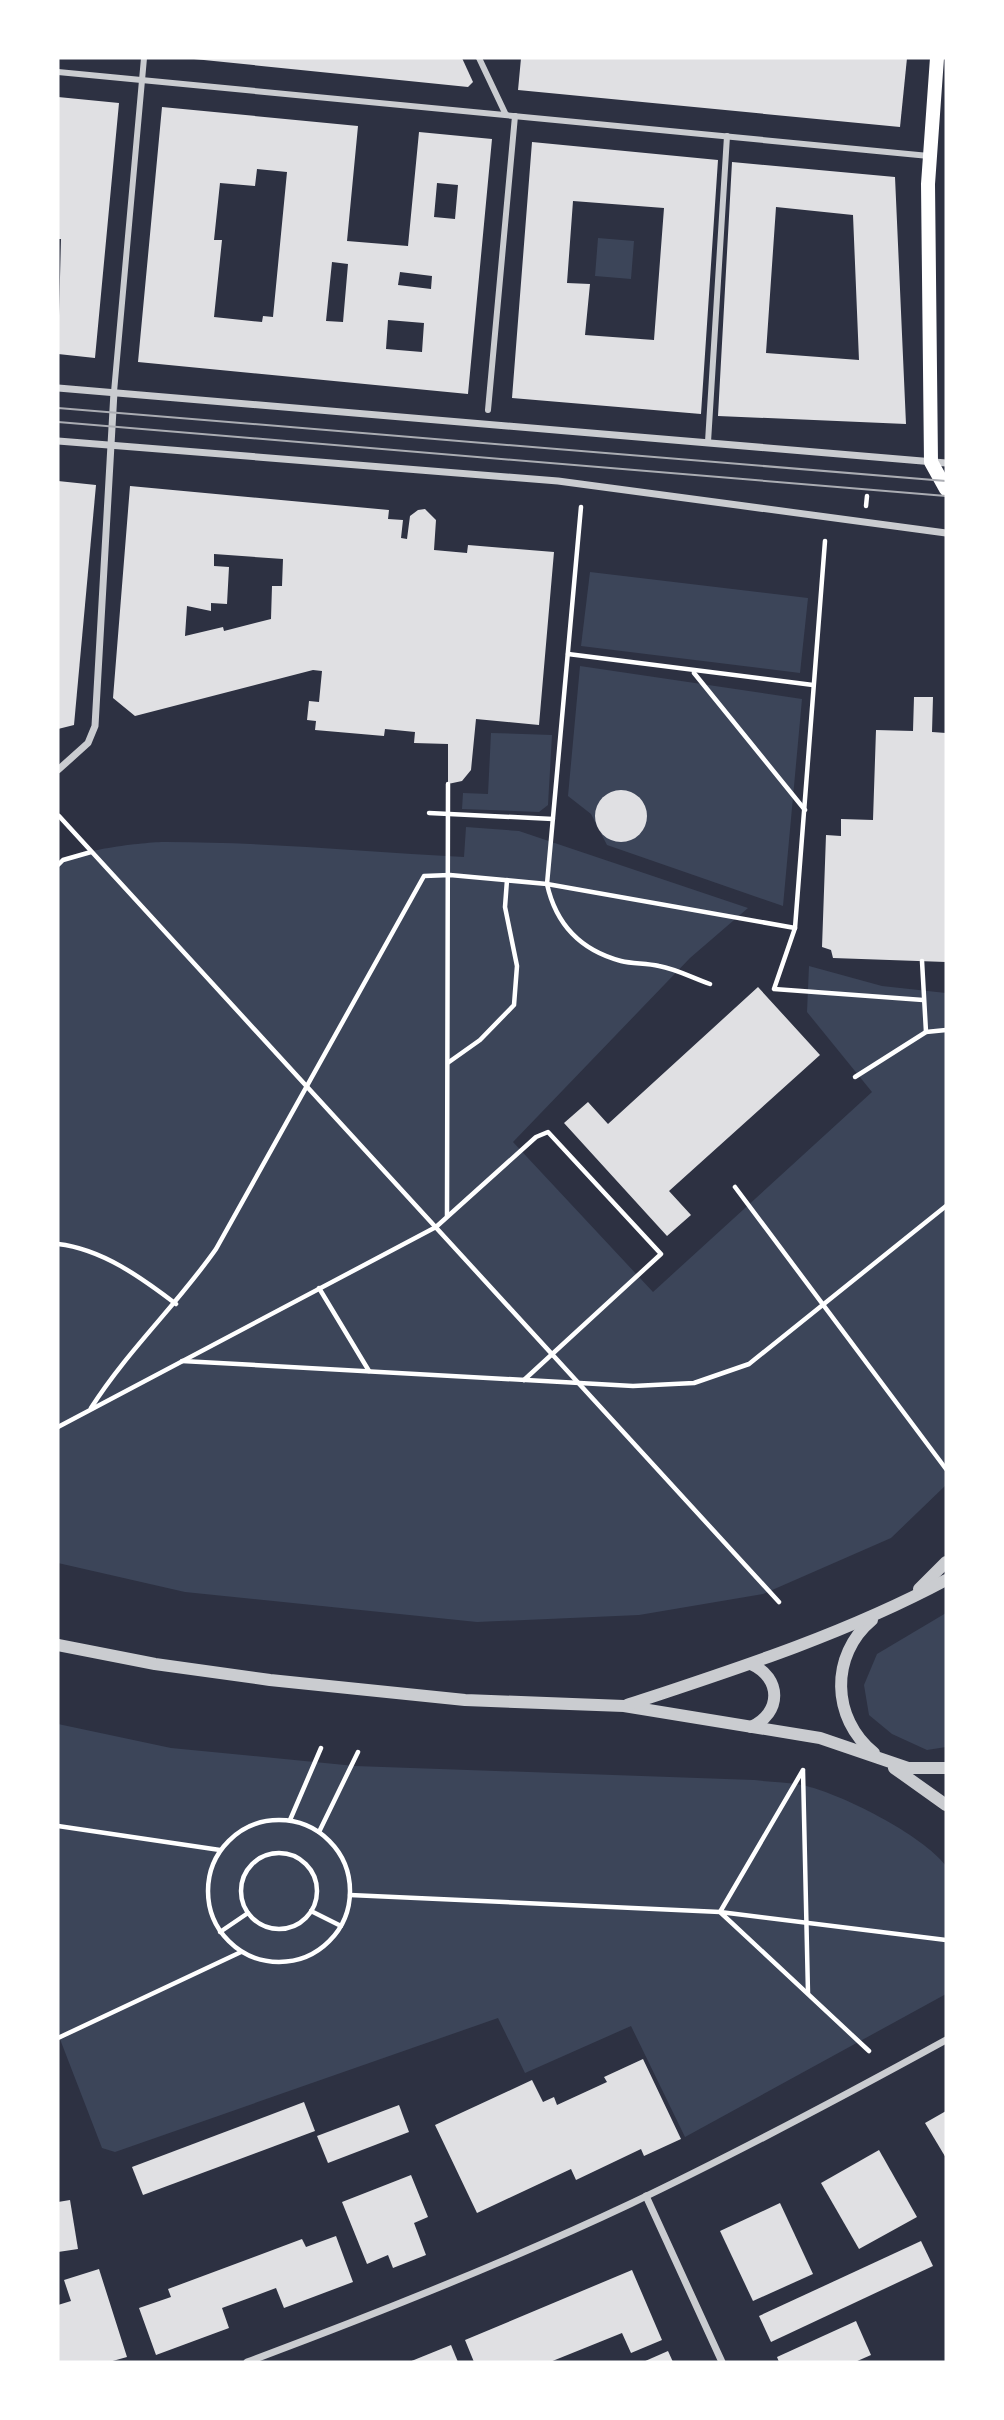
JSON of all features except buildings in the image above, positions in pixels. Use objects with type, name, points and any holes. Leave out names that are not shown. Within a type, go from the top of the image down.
[{"type":"main road","points":[[937,58],[929,156],[939,463],[946,489]]},
{"type":"street","points":[[58,769],[88,743],[96,719],[114,392],[144,58]]},
{"type":"street","points":[[479,58],[506,115]]},
{"type":"street","points":[[58,72],[929,156]]},
{"type":"street","points":[[488,410],[515,116]]},
{"type":"street","points":[[708,442],[727,136]]},
{"type":"street","points":[[58,388],[939,463]]},
{"type":"street","points":[[58,441],[604,485],[946,533]]},
{"type":"street","points":[[624,1706],[802,1646],[908,1600],[946,1562]]},
{"type":"street","points":[[946,1580],[875,1618],[863,1628],[848,1650],[842,1670],[842,1699],[848,1721],[860,1740],[946,1805]]},
{"type":"street","points":[[58,1645],[155,1664],[270,1680],[466,1700],[624,1706],[820,1738],[877,1755],[908,1768],[946,1768]]},
{"type":"street","points":[[750,1727],[768,1716],[775,1699],[771,1678],[751,1664]]},
{"type":"street","points":[[247,2362],[466,2276],[646,2196],[800,2119],[946,2040]]},
{"type":"street","points":[[646,2196],[722,2362]]},
{"type":"path","points":[[866,507],[867,496]]},
{"type":"path","points":[[581,507],[547,884],[552,906],[564,927],[590,950],[622,962],[660,966],[710,984]]},
{"type":"path","points":[[825,541],[795,928],[774,989],[923,1000]]},
{"type":"path","points":[[568,654],[813,685]]},
{"type":"path","points":[[694,672],[805,810]]},
{"type":"path","points":[[447,1217],[450,875],[448,784]]},
{"type":"path","points":[[429,813],[553,819]]},
{"type":"path","points":[[59,816],[779,1602]]},
{"type":"path","points":[[58,865],[62,860],[91,852]]},
{"type":"path","points":[[91,1408],[122,1362],[176,1304],[216,1249],[420,882],[430,874],[547,884],[795,928]]},
{"type":"path","points":[[448,1062],[480,1040],[514,1005],[517,967],[505,907],[507,880]]},
{"type":"path","points":[[922,961],[926,1032]]},
{"type":"path","points":[[855,1077],[926,1032],[946,1030]]},
{"type":"path","points":[[58,1427],[436,1227],[536,1137],[548,1132],[661,1254],[524,1380]]},
{"type":"path","points":[[735,1187],[946,1469]]},
{"type":"path","points":[[181,1361],[581,1384],[676,1385],[732,1372],[765,1353],[822,1303],[946,1206]]},
{"type":"path","points":[[58,1244],[98,1256],[138,1275],[176,1304]]},
{"type":"path","points":[[319,1289],[369,1371]]},
{"type":"path","points":[[290,1821],[321,1748]]},
{"type":"path","points":[[319,1832],[358,1752]]},
{"type":"path","points":[[720,1912],[803,1770],[808,1993]]},
{"type":"path","points":[[267,1821],[290,1821],[319,1832],[343,1859],[350,1883],[350,1895],[341,1926],[327,1944],[297,1960],[263,1961],[241,1952],[220,1932],[209,1910],[208,1885],[220,1850],[246,1828],[267,1821]]},
{"type":"path","points":[[58,1826],[220,1850]]},
{"type":"path","points":[[275,1853],[293,1856],[313,1873],[317,1895],[311,1911],[302,1920],[284,1928],[265,1926],[248,1913],[241,1895],[244,1876],[257,1860],[275,1853]]},
{"type":"path","points":[[350,1895],[720,1912],[946,1940]]},
{"type":"path","points":[[311,1911],[341,1926]]},
{"type":"path","points":[[720,1912],[869,2051]]},
{"type":"path","points":[[220,1932],[248,1913]]},
{"type":"path","points":[[58,2038],[241,1952]]},
{"type":"shaded area","points":[[598,238],[634,241],[631,279],[595,276]]},
{"type":"shaded area","points":[[590,572],[808,598],[800,673],[581,646]]},
{"type":"shaded area","points":[[580,666],[802,699],[783,906],[607,845],[591,814],[568,796]]},
{"type":"shaded area","points":[[491,733],[552,735],[548,805],[539,812],[462,809],[463,793],[488,794]]},
{"type":"shaded area","points":[[466,827],[519,831],[748,908],[690,958],[513,1142],[653,1292],[872,1092],[807,1012],[809,966],[882,986],[946,993],[946,1485],[891,1538],[763,1594],[639,1615],[477,1622],[185,1592],[58,1563],[58,865],[92,851],[166,842],[278,845],[464,857]]},
{"type":"shaded area","points":[[946,1613],[946,1747],[927,1750],[892,1734],[869,1715],[864,1685],[877,1654]]},
{"type":"shaded area","points":[[58,1724],[171,1748],[355,1766],[754,1780],[796,1784],[818,1790],[880,1817],[919,1841],[946,1866],[946,1994],[685,2137],[631,2026],[525,2073],[498,2018],[115,2152],[102,2148],[58,2034]]},
{"type":"tram line","points":[[58,408],[946,481]]},
{"type":"tram line","points":[[58,422],[946,496]]}]
